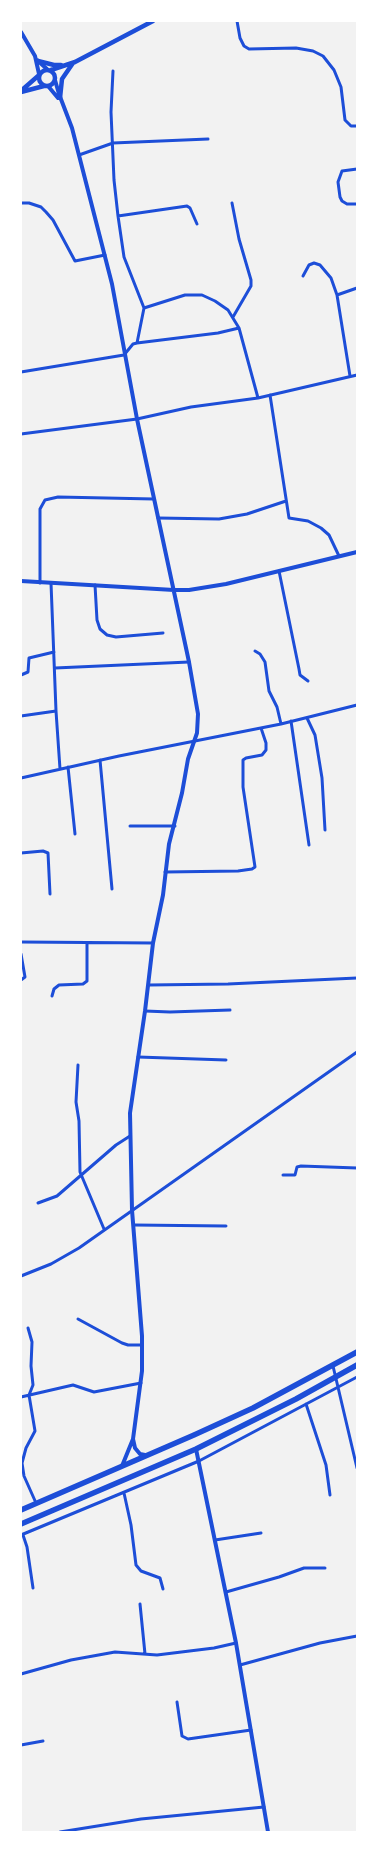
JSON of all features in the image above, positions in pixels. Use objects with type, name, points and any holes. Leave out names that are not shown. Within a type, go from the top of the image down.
[{"type":"highway","points":[[21,1510],[120,1469],[253,1408],[357,1352]]},
{"type":"highway","points":[[21,1524],[196,1449],[296,1399],[357,1365]]},
{"type":"main road","points":[[21,91],[43,70],[74,62],[152,21]]},
{"type":"main road","points":[[36,58],[54,65],[65,65]]},
{"type":"main road","points":[[21,91],[47,86],[74,62]]},
{"type":"main road","points":[[61,100],[62,79],[74,62]]},
{"type":"main road","points":[[49,70],[55,79]]},
{"type":"main road","points":[[39,75],[40,83],[47,86]]},
{"type":"street","points":[[237,21],[240,38],[244,46],[249,49],[296,48],[313,51],[323,56],[334,70],[341,87],[345,120],[351,126],[357,126]]},
{"type":"street","points":[[21,32],[36,58],[49,70]]},
{"type":"street","points":[[36,58],[39,75]]},
{"type":"street","points":[[112,71],[114,180],[118,216],[124,257],[144,308],[137,344]]},
{"type":"street","points":[[55,79],[72,128],[116,303],[124,354],[189,662],[198,714],[197,733],[188,759],[175,826],[169,844],[163,896],[153,943],[146,1011],[131,1107],[132,1210],[142,1345],[141,1383],[133,1439],[120,1469]]},
{"type":"street","points":[[47,86],[61,100]]},
{"type":"street","points":[[79,155],[113,143],[208,139]]},
{"type":"street","points":[[357,169],[342,171],[338,182],[342,201],[347,204],[357,204]]},
{"type":"street","points":[[21,203],[41,207],[46,212],[53,220],[75,261],[105,255]]},
{"type":"street","points":[[232,203],[239,239],[251,280],[249,292],[233,317]]},
{"type":"street","points":[[118,216],[187,206],[190,208],[197,224]]},
{"type":"street","points":[[303,276],[309,265],[314,263],[320,265],[331,278],[337,295],[350,376]]},
{"type":"street","points":[[337,295],[357,288]]},
{"type":"street","points":[[144,308],[185,295],[202,295],[216,301],[228,310],[239,328],[258,398]]},
{"type":"street","points":[[21,372],[124,354],[133,344],[218,333],[239,328]]},
{"type":"street","points":[[21,434],[137,419],[190,407],[258,398],[357,375]]},
{"type":"street","points":[[270,395],[290,520],[308,520],[322,528],[329,535],[339,556]]},
{"type":"street","points":[[40,583],[40,509],[45,500],[58,497],[154,499]]},
{"type":"street","points":[[158,518],[219,519],[247,514],[286,501]]},
{"type":"street","points":[[21,581],[174,590],[209,587],[357,552]]},
{"type":"street","points":[[279,571],[300,675],[308,681]]},
{"type":"street","points":[[51,584],[60,769]]},
{"type":"street","points":[[95,585],[97,620],[100,628],[107,635],[116,637],[163,633]]},
{"type":"street","points":[[255,651],[260,654],[265,662],[268,685],[277,707],[281,724]]},
{"type":"street","points":[[21,675],[28,672],[29,658],[54,652]]},
{"type":"street","points":[[55,668],[189,662]]},
{"type":"street","points":[[21,778],[100,760],[281,724],[357,705]]},
{"type":"street","points":[[21,716],[56,711]]},
{"type":"street","points":[[307,718],[315,735],[322,778],[324,830]]},
{"type":"street","points":[[290,721],[309,845]]},
{"type":"street","points":[[165,872],[238,871],[255,867],[245,800],[243,760],[262,755],[266,750],[266,743],[261,728]]},
{"type":"street","points":[[100,760],[112,889]]},
{"type":"street","points":[[68,767],[75,834]]},
{"type":"street","points":[[130,826],[175,826]]},
{"type":"street","points":[[21,853],[43,851],[48,853],[50,894]]},
{"type":"street","points":[[21,942],[153,943]]},
{"type":"street","points":[[52,996],[54,988],[58,985],[83,984],[88,981],[87,943]]},
{"type":"street","points":[[21,954],[25,977],[21,980]]},
{"type":"street","points":[[148,985],[237,984],[357,978]]},
{"type":"street","points":[[146,1011],[230,1010]]},
{"type":"street","points":[[21,1276],[59,1260],[79,1248],[357,1052]]},
{"type":"street","points":[[138,1057],[226,1060]]},
{"type":"street","points":[[78,1065],[77,1108],[81,1176],[104,1229]]},
{"type":"street","points":[[38,1203],[57,1196],[116,1145],[130,1136]]},
{"type":"street","points":[[283,1175],[295,1175],[299,1166],[357,1168]]},
{"type":"street","points":[[134,1225],[226,1226]]},
{"type":"street","points":[[78,1319],[122,1343],[142,1345]]},
{"type":"street","points":[[28,1328],[32,1342],[31,1366],[33,1386],[29,1395],[35,1431],[26,1448],[22,1463],[24,1476],[36,1504]]},
{"type":"street","points":[[333,1366],[357,1468]]},
{"type":"street","points":[[33,1588],[27,1547],[22,1535],[199,1461],[357,1376]]},
{"type":"street","points":[[21,1397],[73,1385],[94,1392],[141,1383]]},
{"type":"street","points":[[306,1404],[326,1465],[330,1495]]},
{"type":"street","points":[[133,1439],[135,1448],[140,1454],[148,1456]]},
{"type":"street","points":[[196,1449],[236,1642],[268,1832]]},
{"type":"street","points":[[124,1493],[131,1525],[136,1565],[141,1572],[160,1578],[163,1589]]},
{"type":"street","points":[[215,1540],[261,1533]]},
{"type":"street","points":[[226,1592],[280,1578],[304,1568],[325,1568]]},
{"type":"street","points":[[140,1604],[145,1654]]},
{"type":"street","points":[[240,1665],[320,1643],[357,1636]]},
{"type":"street","points":[[21,1674],[71,1660],[115,1652],[157,1655],[214,1648],[236,1642]]},
{"type":"street","points":[[178,1702],[182,1736],[188,1739],[252,1730]]},
{"type":"street","points":[[21,1745],[43,1741]]},
{"type":"street","points":[[60,1832],[141,1819],[264,1806]]},
{"type":"street","points":[[95,1826],[96,1832]]}]
